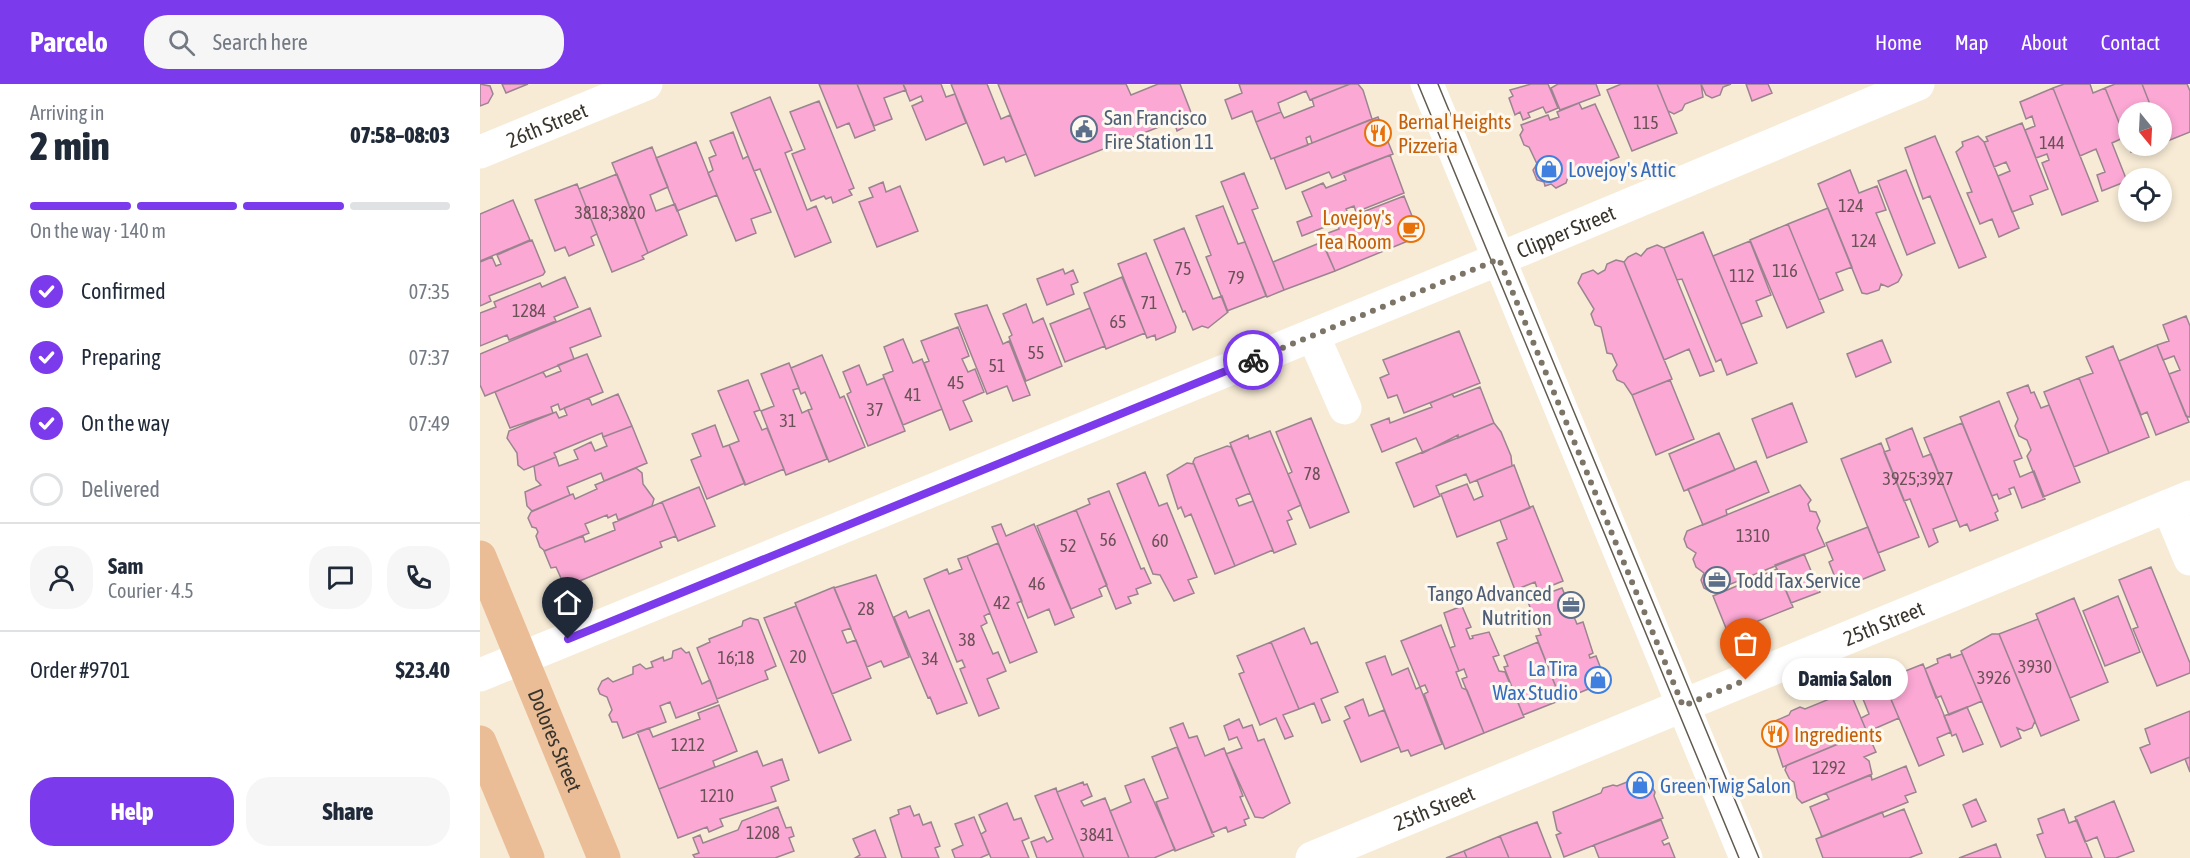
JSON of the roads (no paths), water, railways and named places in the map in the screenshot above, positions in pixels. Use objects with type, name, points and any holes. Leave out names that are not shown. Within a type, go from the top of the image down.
[{"type":"main road","name":"Dolores Street","points":[[480,557],[604,858]]},
{"type":"main road","points":[[480,742],[528,858]]},
{"type":"street","name":"26th Street","points":[[480,152],[645,84]]},
{"type":"street","points":[[1427,84],[1746,858]]},
{"type":"street","name":"Clipper Street","points":[[480,675],[1499,259],[1918,84]]},
{"type":"street","points":[[1313,335],[1345,408]]},
{"type":"street","points":[[2179,502],[2190,559]]},
{"type":"street","name":"25th Street","points":[[1312,858],[2179,502]]},
{"type":"tram line","points":[[1418,84],[1739,858]]},
{"type":"tram line","points":[[1438,84],[1759,858]]},
{"type":"place","name":"San Francisco Fire Station 11","points":[[1084,129]]},
{"type":"place","name":"Bernal Heights Pizzeria","points":[[1378,133]]},
{"type":"place","name":"Lovejoy's Attic","points":[[1549,169]]},
{"type":"place","name":"Lovejoy's Tea Room","points":[[1411,229]]},
{"type":"place","name":"Todd Tax Service","points":[[1717,580]]},
{"type":"place","name":"Tango Advanced Nutrition","points":[[1571,605]]},
{"type":"place","name":"La Tira Wax Studio","points":[[1598,680]]},
{"type":"place","name":"Damia Salon","points":[[1746,680]]},
{"type":"place","name":"Ingredients","points":[[1775,734]]},
{"type":"place","name":"Green Twig Salon","points":[[1640,785]]}]
